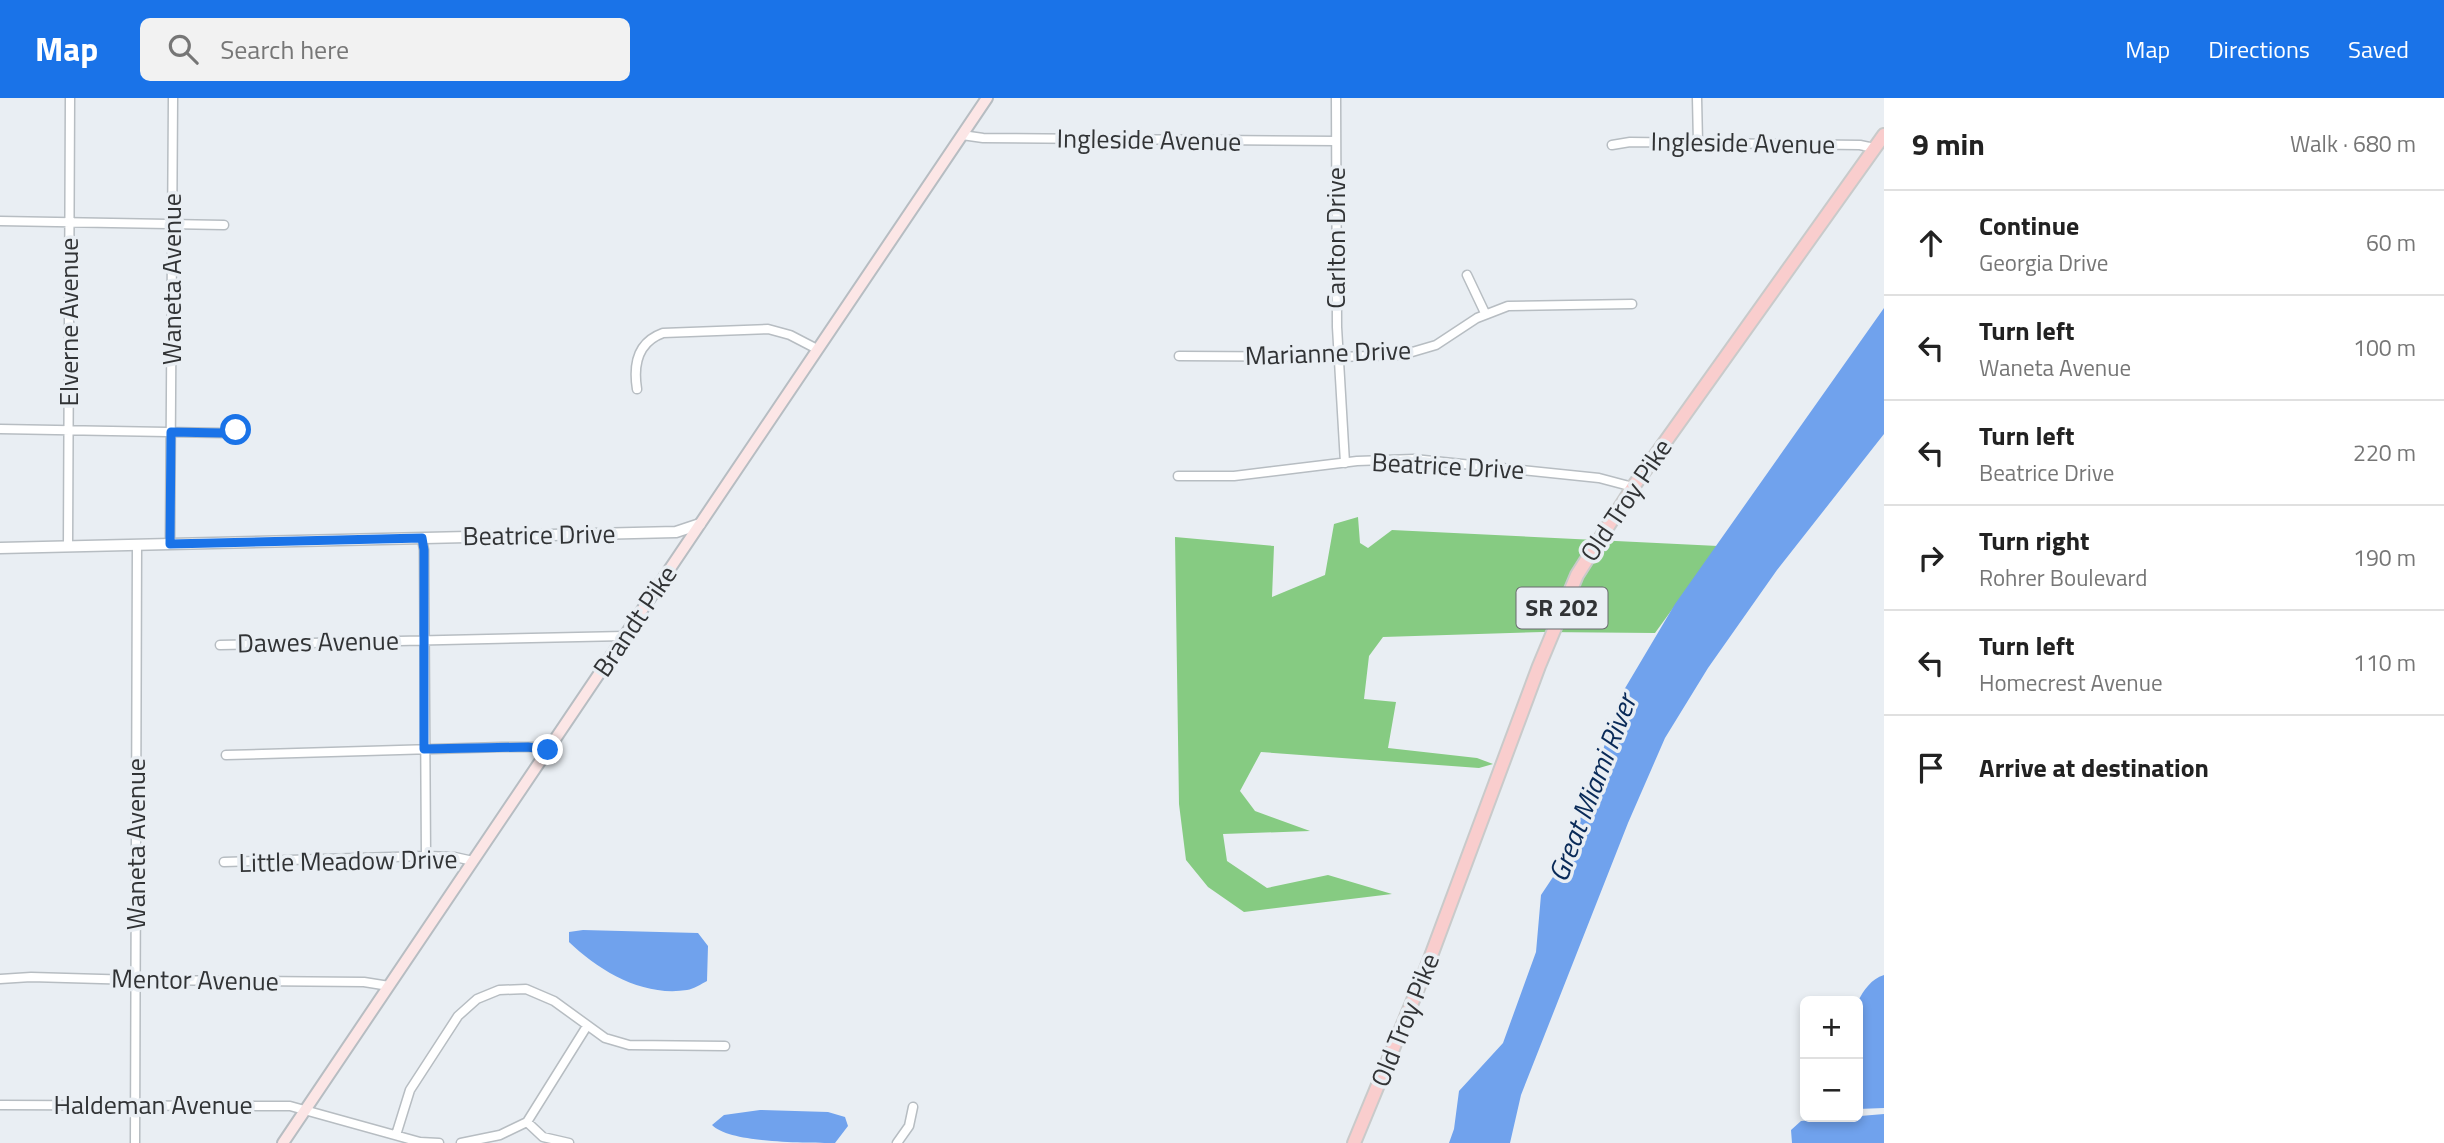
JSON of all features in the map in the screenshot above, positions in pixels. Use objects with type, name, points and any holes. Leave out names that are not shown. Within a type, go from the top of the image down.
[{"type":"main road","name":"Brandt Pike","points":[[283,1143],[987,98]]},
{"type":"main road","name":"Old Troy Pike","points":[[1354,1143],[1428,964],[1539,666],[1567,596],[1588,556],[1633,487],[1884,135]]},
{"type":"street","name":"Elverne Avenue","points":[[68,546],[71,98]]},
{"type":"street","name":"Waneta Avenue","points":[[170,544],[173,98]]},
{"type":"street","name":"Carlton Drive","points":[[1336,98],[1338,358],[1345,463]]},
{"type":"street","points":[[1697,98],[1698,143]]},
{"type":"street","name":"Ingleside Avenue","points":[[962,135],[983,138],[1336,141]]},
{"type":"street","name":"Ingleside Avenue","points":[[1612,145],[1630,142],[1860,145],[1874,148]]},
{"type":"street","points":[[0,221],[224,225]]},
{"type":"street","points":[[1467,275],[1485,313]]},
{"type":"street","name":"Marianne Drive","points":[[1179,356],[1338,358],[1402,355],[1425,350],[1485,313],[1508,306],[1632,304]]},
{"type":"street","points":[[637,389],[635,370],[640,351],[647,341],[663,333],[768,329],[790,335],[817,349]]},
{"type":"street","points":[[0,429],[223,433],[244,425]]},
{"type":"street","name":"Beatrice Drive","points":[[1178,476],[1254,474],[1386,459],[1446,461],[1600,478],[1633,487]]},
{"type":"street","name":"Beatrice Drive","points":[[0,548],[676,531],[700,524]]},
{"type":"street","points":[[422,538],[426,856]]},
{"type":"street","name":"Waneta Avenue","points":[[135,1143],[137,545]]},
{"type":"street","name":"Dawes Avenue","points":[[220,645],[625,636]]},
{"type":"street","points":[[226,755],[528,747],[548,750]]},
{"type":"street","name":"Little Meadow Drive","points":[[224,862],[426,856],[473,861]]},
{"type":"street","name":"Mentor Avenue","points":[[0,979],[31,977],[364,982],[389,986]]},
{"type":"street","points":[[396,1135],[410,1090],[458,1016],[477,999],[499,990],[526,989],[554,1001],[605,1038],[629,1045],[725,1046]]},
{"type":"street","points":[[460,1143],[500,1135],[527,1122],[587,1026]]},
{"type":"street","name":"Haldeman Avenue","points":[[0,1105],[289,1106],[421,1142],[439,1143]]},
{"type":"street","points":[[897,1143],[909,1126],[913,1107]]},
{"type":"street","points":[[527,1122],[543,1137],[569,1143]]},
{"type":"green space","points":[[1358,517],[1360,543],[1368,548],[1392,530],[1718,546],[1655,633],[1543,632],[1383,637],[1369,656],[1364,699],[1396,702],[1388,748],[1477,758],[1493,764],[1479,768],[1261,752],[1240,791],[1255,811],[1310,831],[1223,834],[1227,861],[1267,888],[1328,875],[1392,894],[1244,912],[1208,887],[1186,860],[1179,804],[1175,537],[1274,546],[1272,597],[1325,575],[1334,524]]},
{"type":"water","name":"Great Miami River","points":[[1884,308],[1884,434],[1777,570],[1708,668],[1665,738],[1628,823],[1521,1095],[1510,1143],[1449,1143],[1454,1129],[1459,1091],[1503,1043],[1536,952],[1541,895],[1557,871],[1578,826],[1621,695],[1675,604]]},
{"type":"water","points":[[583,930],[698,933],[708,946],[707,981],[690,989],[671,991],[638,986],[608,972],[569,942],[569,932]]},
{"type":"water","points":[[1884,975],[1884,1108],[1863,1109],[1861,996]]},
{"type":"water","points":[[760,1110],[828,1112],[845,1117],[848,1126],[835,1143],[822,1143],[750,1139],[721,1131],[712,1125],[724,1115]]},
{"type":"water","points":[[1884,1114],[1884,1143],[1792,1143],[1791,1130],[1800,1122],[1863,1122],[1863,1116]]},
{"type":"route","points":[[236,430],[223,433],[171,432],[170,544],[422,538],[424,749],[538,747],[548,750]]}]
